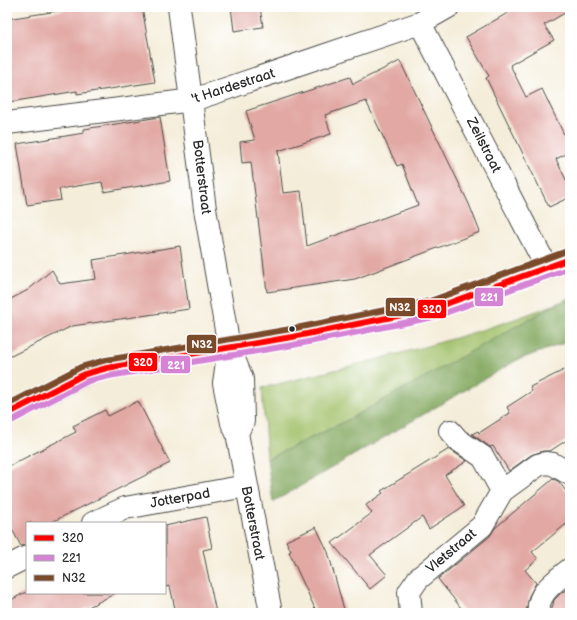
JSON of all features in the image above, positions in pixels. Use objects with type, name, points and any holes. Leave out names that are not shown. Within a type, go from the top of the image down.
[{"type":"main road","points":[[7,414],[86,374],[114,366],[229,347],[432,309],[570,259]]},
{"type":"street","name":"Botterstraat","points":[[180,7],[193,100],[205,209],[229,347],[224,383],[232,423],[237,433],[271,613]]},
{"type":"street","name":"'t Hardestraat","points":[[7,123],[193,100],[420,23],[448,7]]},
{"type":"street","name":"Zeilstraat","points":[[420,23],[547,268]]},
{"type":"street","points":[[450,431],[458,440],[483,457],[502,491]]},
{"type":"street","name":"Vletstraat","points":[[411,613],[409,592],[418,578],[482,526],[502,491],[538,465],[546,462],[553,464],[570,474]]},
{"type":"street","name":"Jotterpad","points":[[95,522],[125,508],[246,486]]},
{"type":"street","points":[[7,567],[26,558]]},
{"type":"street","points":[[539,613],[538,605],[540,596],[570,569]]},
{"type":"green space","points":[[570,298],[570,341],[517,360],[273,502],[267,459],[342,423],[558,303]]},
{"type":"green space","points":[[558,303],[342,423],[267,459],[262,388],[448,340],[522,317]]},
{"type":"building","points":[[64,7],[142,7],[155,82],[77,94],[77,91],[10,102],[7,86],[7,19],[64,10]]},
{"type":"building","points":[[231,7],[260,7],[263,27],[234,31]]},
{"type":"building","points":[[518,7],[570,7],[570,10],[544,25],[554,40],[510,65],[526,97],[542,89],[570,147],[570,152],[556,159],[570,188],[570,197],[549,207],[486,78],[489,76],[466,37]]},
{"type":"building","points":[[400,61],[469,204],[480,232],[355,279],[267,292],[251,162],[242,163],[240,142],[255,140],[246,111],[350,77],[353,84]],"holes":[[[366,101],[397,166],[402,164],[418,205],[307,246],[301,191],[283,193],[278,151],[331,134],[325,115]]]},
{"type":"building","points":[[160,117],[170,181],[104,192],[102,182],[59,189],[61,200],[27,205],[17,144],[84,133],[84,129]]},
{"type":"building","points":[[180,246],[189,309],[72,326],[7,358],[7,301],[28,290],[52,270],[60,284],[96,279],[93,260]]},
{"type":"building","points":[[570,367],[570,438],[550,451],[543,451],[531,455],[509,471],[493,446],[490,447],[472,434],[478,431],[479,433],[510,413],[507,407],[532,391],[530,387]]},
{"type":"building","points":[[138,401],[170,463],[52,522],[26,522],[26,545],[21,546],[7,520],[7,467],[76,432],[73,426],[105,410],[108,416]]},
{"type":"building","points":[[449,449],[467,461],[445,475],[464,506],[429,529],[422,517],[370,555],[387,575],[370,589],[332,543],[372,513],[366,505],[383,493],[381,491]]},
{"type":"building","points":[[553,479],[558,481],[570,496],[570,521],[532,552],[538,559],[525,570],[536,583],[529,596],[526,613],[465,613],[438,579],[490,536],[495,528]]},
{"type":"building","points":[[206,517],[212,548],[203,550],[216,613],[176,613],[170,586],[166,587],[166,526]]},
{"type":"building","points":[[316,527],[328,552],[345,613],[317,613],[289,552],[291,551],[286,541]]},
{"type":"building","points":[[570,588],[570,613],[551,613],[554,600],[562,592]]},
{"type":"building","points":[[24,593],[114,594],[77,613],[7,613],[7,602]]},
{"type":"transit line","name":"N32","points":[[7,405],[81,367],[106,360],[291,329],[430,301],[567,251]]},
{"type":"transit line","name":"320","points":[[7,414],[85,374],[107,368],[292,337],[432,309],[570,259]]},
{"type":"transit line","name":"221","points":[[11,421],[88,381],[109,376],[293,345],[434,317],[570,268]]}]
